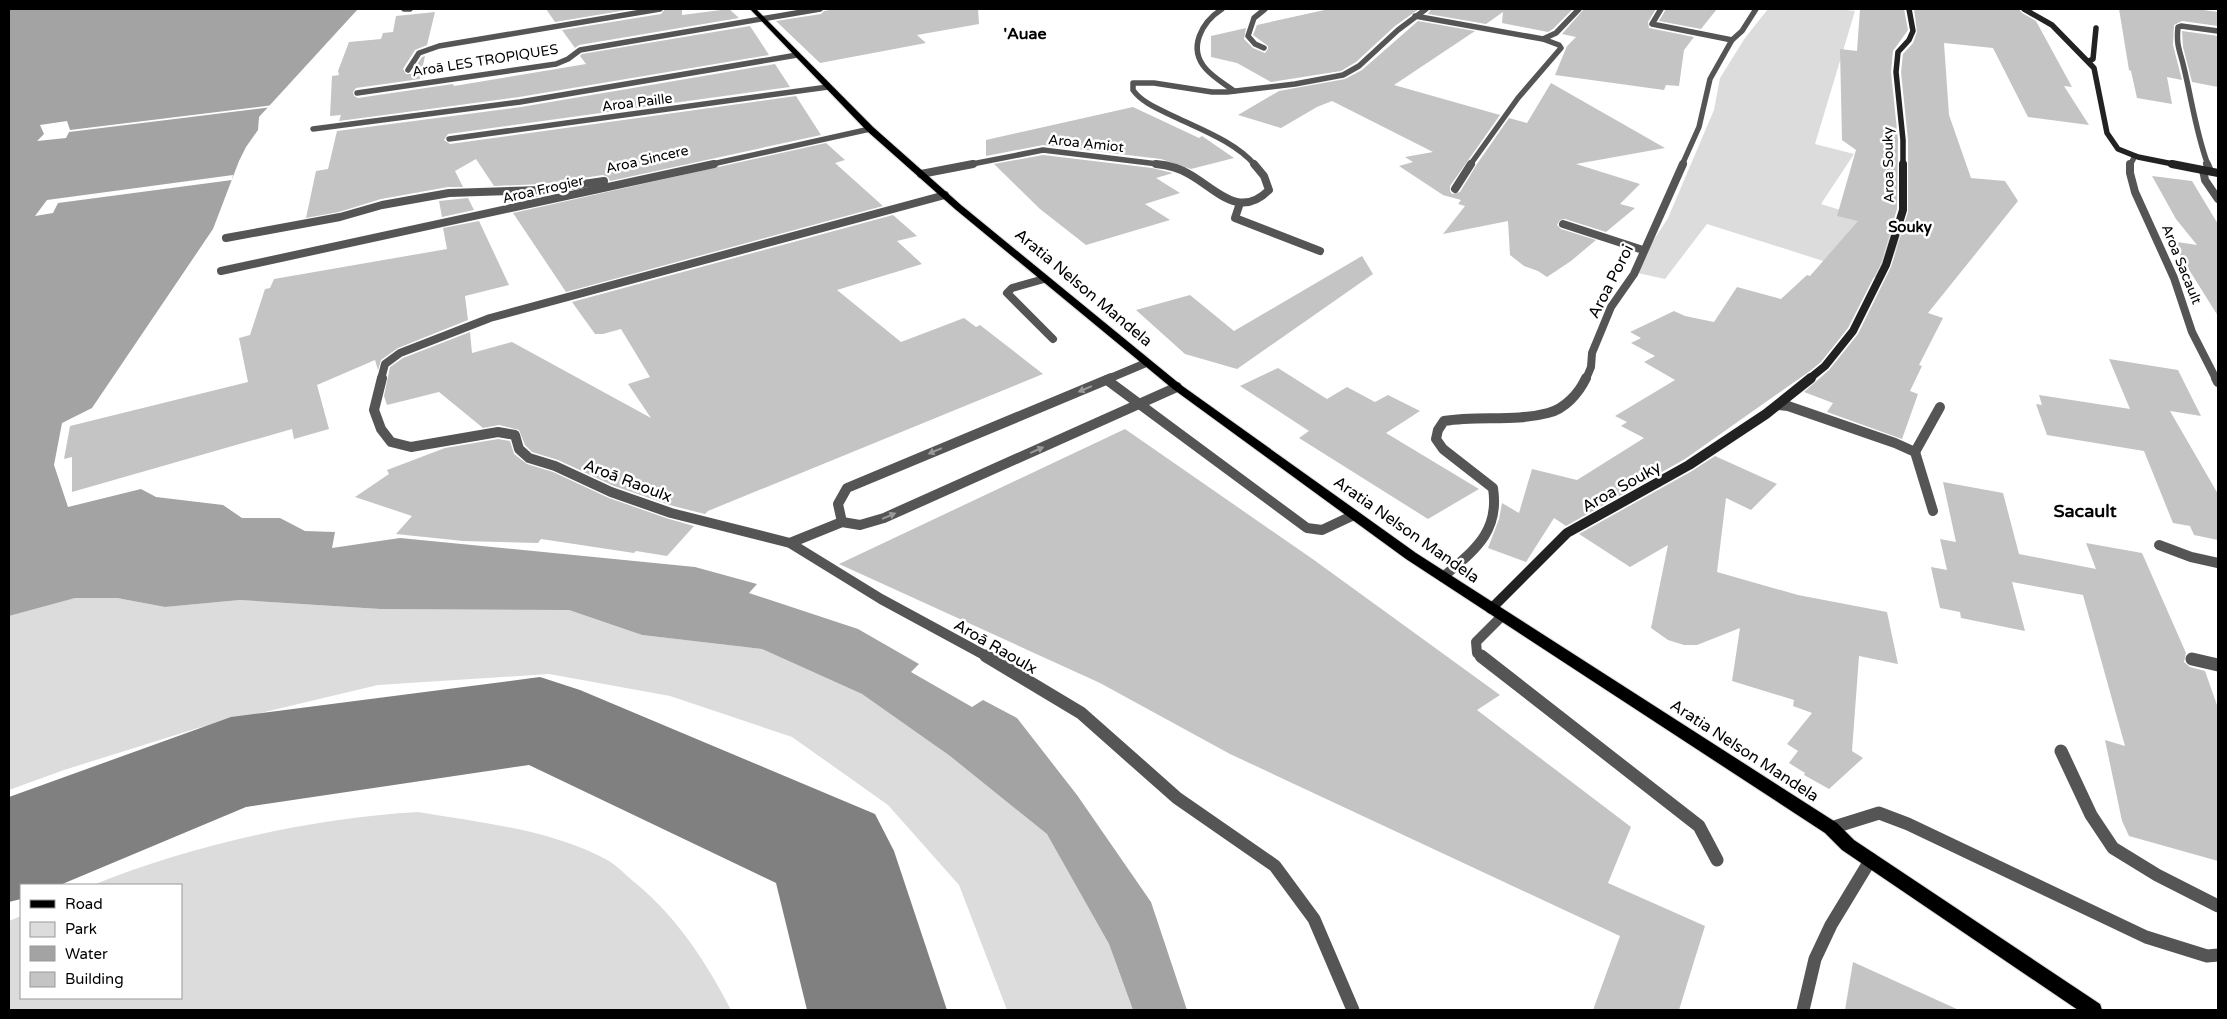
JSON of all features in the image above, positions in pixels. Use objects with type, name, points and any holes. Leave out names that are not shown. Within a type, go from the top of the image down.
[{"type":"main road","name":"Aratia Nelson Mandela","points":[[753,9],[867,126],[1044,279],[1177,387],[1442,577],[1831,828],[1848,845],[2093,1010]]},
{"type":"street","points":[[404,9],[410,9]]},
{"type":"street","points":[[408,70],[419,53],[439,46],[660,9]]},
{"type":"street","name":"Aroā LES TROPIQUES","points":[[357,93],[556,64],[568,59],[580,50],[820,9]]},
{"type":"street","points":[[1222,9],[1210,16],[1201,29],[1197,49],[1204,68],[1234,91]]},
{"type":"street","points":[[1264,48],[1255,44],[1248,36],[1254,18],[1265,9]]},
{"type":"street","points":[[1320,251],[1235,218],[1240,204],[1259,200],[1269,190],[1268,182],[1259,170],[1243,153],[1220,138],[1185,123],[1140,98],[1133,91],[1132,86],[1139,82],[1212,92],[1234,91],[1294,84],[1350,73],[1415,16],[1426,9]]},
{"type":"street","points":[[1543,39],[1556,33],[1579,9]]},
{"type":"street","points":[[1661,9],[1652,24],[1732,40]]},
{"type":"street","name":"Aroa Poroi","points":[[1442,577],[1480,546],[1491,520],[1496,500],[1493,488],[1443,449],[1436,439],[1438,430],[1444,421],[1462,418],[1524,416],[1548,413],[1564,404],[1581,389],[1591,367],[1592,353],[1611,307],[1634,274],[1699,127],[1710,79],[1730,48],[1732,40],[1742,31],[1756,9]]},
{"type":"street","name":"Aroa Souky","points":[[1497,613],[1567,533],[1689,465],[1778,405],[1825,366],[1852,332],[1886,265],[1903,210],[1902,124],[1896,86],[1898,52],[1909,40],[1913,32],[1908,9]]},
{"type":"street","points":[[2024,9],[2052,25],[2089,61],[2096,72],[2107,133],[2118,149],[2135,156],[2218,173]]},
{"type":"street","points":[[1415,16],[1543,39],[1559,45],[1561,48],[1508,112],[1455,189]]},
{"type":"street","points":[[2218,30],[2180,26],[2178,27],[2176,44],[2184,67],[2198,139],[2207,170],[2205,180],[2218,199]]},
{"type":"street","points":[[2089,61],[2093,59],[2096,28]]},
{"type":"street","points":[[313,129],[520,102],[797,55]]},
{"type":"street","name":"Aroa Paille","points":[[449,139],[828,87]]},
{"type":"street","name":"Aroa Sincere","points":[[226,238],[340,217],[382,206],[456,192],[542,190],[592,184],[867,126]]},
{"type":"street","name":"Aroa Frogier","points":[[221,271],[375,239],[867,126]]},
{"type":"street","name":"Aroa Amiot","points":[[921,174],[1036,150],[1086,154],[1166,165],[1188,174],[1225,199],[1240,204]]},
{"type":"street","name":"Aroa Sacault","points":[[2135,156],[2129,162],[2128,168],[2135,192],[2174,278],[2192,332],[2218,382]]},
{"type":"street","name":"Aroā Raoulx","points":[[945,195],[490,318],[400,352],[385,364],[374,410],[381,429],[391,442],[411,447],[498,432],[514,435],[519,450],[529,458],[555,466],[611,492],[671,512],[790,543],[881,599],[978,651],[1081,713],[1177,798],[1275,866],[1314,919],[1353,1010]]},
{"type":"street","points":[[1563,224],[1643,250]]},
{"type":"street","points":[[1044,279],[1012,288],[1006,293],[1053,338]]},
{"type":"street","points":[[842,522],[838,504],[847,488],[1146,363]]},
{"type":"street","points":[[1107,380],[1307,528],[1322,530],[1354,515]]},
{"type":"street","points":[[790,543],[842,522],[860,525],[884,518],[1177,387]]},
{"type":"street","points":[[1778,405],[1788,406],[1895,443],[1915,452]]},
{"type":"street","points":[[1932,511],[1915,452],[1940,407]]},
{"type":"street","points":[[2159,545],[2191,557],[2218,563]]},
{"type":"street","points":[[1497,613],[1476,642],[1477,653],[1699,826],[1717,860]]},
{"type":"street","points":[[2192,659],[2218,665]]},
{"type":"street","points":[[2061,751],[2091,815],[2113,848],[2218,906]]},
{"type":"street","points":[[1831,828],[1879,813],[1908,824],[2146,938],[2207,956],[2218,955]]},
{"type":"street","points":[[1803,1010],[1815,959],[1831,925],[1871,859]]},
{"type":"green space","points":[[1768,9],[1839,9],[1855,11],[1815,144],[1854,154],[1821,204],[1901,229],[1899,243],[1883,280],[1707,224],[1665,279],[1633,272],[1668,218],[1714,110],[1720,78],[1745,38]]},
{"type":"green space","points":[[74,598],[117,598],[165,607],[240,600],[380,609],[569,610],[642,635],[762,649],[862,694],[950,756],[1048,834],[1109,944],[1133,1010],[1007,1010],[959,885],[888,805],[792,737],[670,696],[549,674],[378,685],[198,728],[64,770],[9,790],[9,616]]},
{"type":"green space","points":[[418,812],[491,824],[564,841],[609,861],[649,895],[676,924],[711,974],[731,1010],[9,1010],[9,921],[20,916],[20,999],[182,999],[182,884],[96,884],[211,846],[294,827],[377,815]]},
{"type":"water","points":[[9,9],[358,9],[259,117],[258,130],[239,161],[213,229],[92,408],[62,423],[54,465],[68,507],[141,489],[156,497],[223,505],[242,518],[280,518],[305,531],[335,532],[332,548],[400,538],[695,567],[757,584],[749,593],[858,629],[919,664],[911,672],[972,707],[983,700],[1017,718],[1077,795],[1151,902],[1187,1010],[1133,1010],[1109,944],[1047,834],[950,756],[862,694],[762,649],[642,635],[569,610],[380,609],[240,600],[165,607],[117,598],[75,598],[9,616]]},
{"type":"pier","points":[[274,105],[272,107],[69,132],[66,138],[37,141],[44,134],[40,125],[67,121],[70,130]]},
{"type":"pier","points":[[233,175],[232,180],[58,203],[53,213],[35,216],[47,200]]},
{"type":"building","points":[[546,9],[633,9],[555,22]]},
{"type":"building","points":[[665,9],[682,9],[682,15],[729,9],[739,18],[579,45],[575,48],[562,30],[661,14]]},
{"type":"building","points":[[835,9],[978,9],[979,24],[917,35],[926,43],[820,63],[776,21],[821,14],[824,11]]},
{"type":"building","points":[[1329,9],[1419,9],[1395,26],[1356,62],[1341,71],[1271,82],[1237,63],[1211,57],[1211,36],[1246,28],[1244,39],[1253,48],[1265,53],[1268,46],[1253,35],[1257,25]]},
{"type":"building","points":[[1431,9],[1573,9],[1548,32],[1502,23],[1503,12],[1486,24],[1428,14]]},
{"type":"building","points":[[1584,9],[1656,9],[1648,22],[1649,28],[1694,37],[1684,50],[1679,86],[1666,85],[1664,90],[1555,75],[1567,46],[1576,37],[1562,34]]},
{"type":"building","points":[[1666,9],[1717,9],[1701,29],[1659,21]]},
{"type":"building","points":[[1860,9],[1904,9],[1908,30],[1893,51],[1891,72],[1898,140],[1897,209],[1881,263],[1848,328],[1821,362],[1810,371],[1685,459],[1566,526],[1554,518],[1526,562],[1488,548],[1499,519],[1502,503],[1519,513],[1532,469],[1577,480],[1644,438],[1621,426],[1627,422],[1615,416],[1675,380],[1644,362],[1655,356],[1631,343],[1641,338],[1630,332],[1674,311],[1685,316],[1714,322],[1737,287],[1781,299],[1807,275],[1810,276],[1858,221],[1837,216],[1856,150],[1842,140],[1840,49],[1857,51]]},
{"type":"building","points":[[1914,9],[2019,9],[2022,13],[2036,21],[2072,87],[2064,86],[2089,125],[2028,117],[1993,48],[1944,43],[1949,115],[1971,178],[2005,181],[2018,201],[1928,313],[1943,318],[1919,365],[1922,366],[1910,391],[1918,394],[1902,439],[1827,412],[1833,403],[1804,392],[1829,370],[1858,334],[1891,267],[1908,212],[1908,140],[1901,72],[1903,54],[1913,43],[1917,32]]},
{"type":"building","points":[[2119,9],[2196,9],[2218,12],[2218,26],[2182,21],[2174,25],[2173,45],[2182,80],[2167,77],[2172,104],[2137,98],[2131,71],[2129,70]]},
{"type":"building","points":[[435,12],[427,45],[415,50],[403,69],[406,74],[411,74],[422,57],[425,56],[420,79],[356,88],[353,92],[354,96],[358,98],[453,84],[454,86],[586,64],[580,56],[582,54],[750,26],[769,55],[519,97],[339,121],[341,115],[330,116],[332,76],[339,75],[338,71],[349,42],[381,39],[383,33],[393,32],[396,16]]},
{"type":"building","points":[[1418,21],[1475,31],[1394,85],[1500,115],[1450,186],[1452,194],[1460,192],[1509,118],[1527,123],[1551,83],[1665,148],[1576,164],[1640,184],[1620,204],[1635,208],[1606,232],[1565,219],[1560,220],[1557,225],[1561,229],[1596,240],[1571,261],[1547,277],[1538,271],[1524,266],[1510,255],[1508,221],[1443,234],[1465,206],[1458,204],[1461,200],[1443,195],[1399,166],[1413,162],[1405,157],[1433,152],[1332,101],[1317,107],[1281,128],[1238,115],[1279,91],[1345,79],[1362,70]]},
{"type":"building","points":[[2182,31],[2218,36],[2218,87],[2192,82],[2183,47]]},
{"type":"building","points":[[775,64],[790,87],[448,134],[444,140],[450,144],[796,96],[821,135],[610,181],[608,177],[603,175],[542,184],[494,186],[476,159],[455,171],[463,187],[448,187],[381,199],[339,212],[306,218],[316,171],[328,169],[337,131],[521,107]]},
{"type":"building","points":[[1133,107],[1199,138],[1202,136],[1234,158],[1191,169],[1161,159],[1043,145],[986,156],[986,140]]},
{"type":"building","points":[[826,143],[845,160],[835,163],[883,206],[566,292],[513,213]]},
{"type":"building","points":[[1043,155],[1152,168],[1173,173],[1156,178],[1180,193],[1145,204],[1170,220],[1086,245],[1040,209],[994,164]]},
{"type":"building","points":[[2152,176],[2192,181],[2218,224],[2218,316],[2171,241],[2197,245],[2176,219]]},
{"type":"building","points":[[542,196],[506,203],[502,197]]},
{"type":"building","points":[[468,198],[474,210],[442,217],[439,201]]},
{"type":"building","points":[[893,215],[917,236],[897,241],[922,264],[837,290],[901,342],[964,318],[976,327],[980,325],[1043,374],[708,511],[705,514],[673,506],[614,486],[558,460],[532,452],[525,445],[519,430],[499,425],[483,428],[439,392],[387,405],[384,396],[390,367],[403,358],[470,332],[472,353],[512,342],[651,418],[628,384],[650,377],[621,329],[603,334],[595,334],[572,302]]},
{"type":"building","points":[[479,221],[509,285],[465,296],[468,320],[398,348],[381,360],[378,370],[375,360],[317,385],[329,429],[294,439],[292,429],[72,492],[72,457],[64,459],[70,426],[248,382],[239,338],[250,335],[265,289],[270,288],[274,279],[447,249],[443,228]]},
{"type":"building","points":[[1362,256],[1373,274],[1237,369],[1185,354],[1136,310],[1190,295],[1234,331]]},
{"type":"building","points":[[2109,359],[2178,370],[2201,416],[2170,411],[2218,494],[2218,540],[2194,535],[2190,526],[2173,523],[2144,451],[2047,435],[2036,404],[2042,405],[2039,395],[2130,409]]},
{"type":"building","points":[[1278,368],[1327,399],[1347,387],[1375,402],[1388,395],[1420,411],[1386,433],[1479,489],[1428,519],[1299,438],[1309,431],[1240,386]]},
{"type":"building","points":[[1125,429],[1314,560],[1500,695],[1477,710],[1631,827],[1608,883],[1705,926],[1679,1010],[1593,1010],[1620,936],[1230,754],[1100,683],[839,564]]},
{"type":"building","points":[[498,439],[510,441],[514,454],[527,464],[553,472],[609,498],[694,526],[667,556],[541,539],[538,543],[463,541],[396,534],[412,516],[355,497],[389,474],[387,470],[445,448]]},
{"type":"building","points":[[1715,456],[1777,484],[1751,510],[1726,498],[1717,572],[1798,595],[1887,612],[1898,664],[1859,656],[1852,751],[1863,758],[1829,789],[1804,775],[1805,773],[1789,763],[1798,751],[1787,744],[1812,713],[1793,706],[1794,700],[1732,681],[1740,628],[1697,645],[1684,645],[1668,640],[1651,628],[1668,545],[1630,567],[1579,534],[1692,471]]},
{"type":"building","points":[[1943,482],[2003,493],[2019,554],[2096,569],[2086,543],[2142,553],[2186,653],[2184,662],[2190,667],[2205,671],[2218,708],[2218,861],[2129,836],[2122,821],[2105,740],[2125,746],[2083,595],[2012,582],[2025,631],[1961,618],[1960,612],[1940,608],[1931,567],[1947,570],[1940,539],[1956,542]]},
{"type":"building","points":[[1853,962],[1959,1010],[1845,1010]]},
{"type":"taxiway","points":[[11,850],[231,763],[540,720],[831,851],[877,1010]]},
{"type":"district","name":"'Auae","points":[[1025,33]]},
{"type":"district","name":"Souky","points":[[1910,227]]},
{"type":"district","name":"Sacault","points":[[2085,511]]}]
